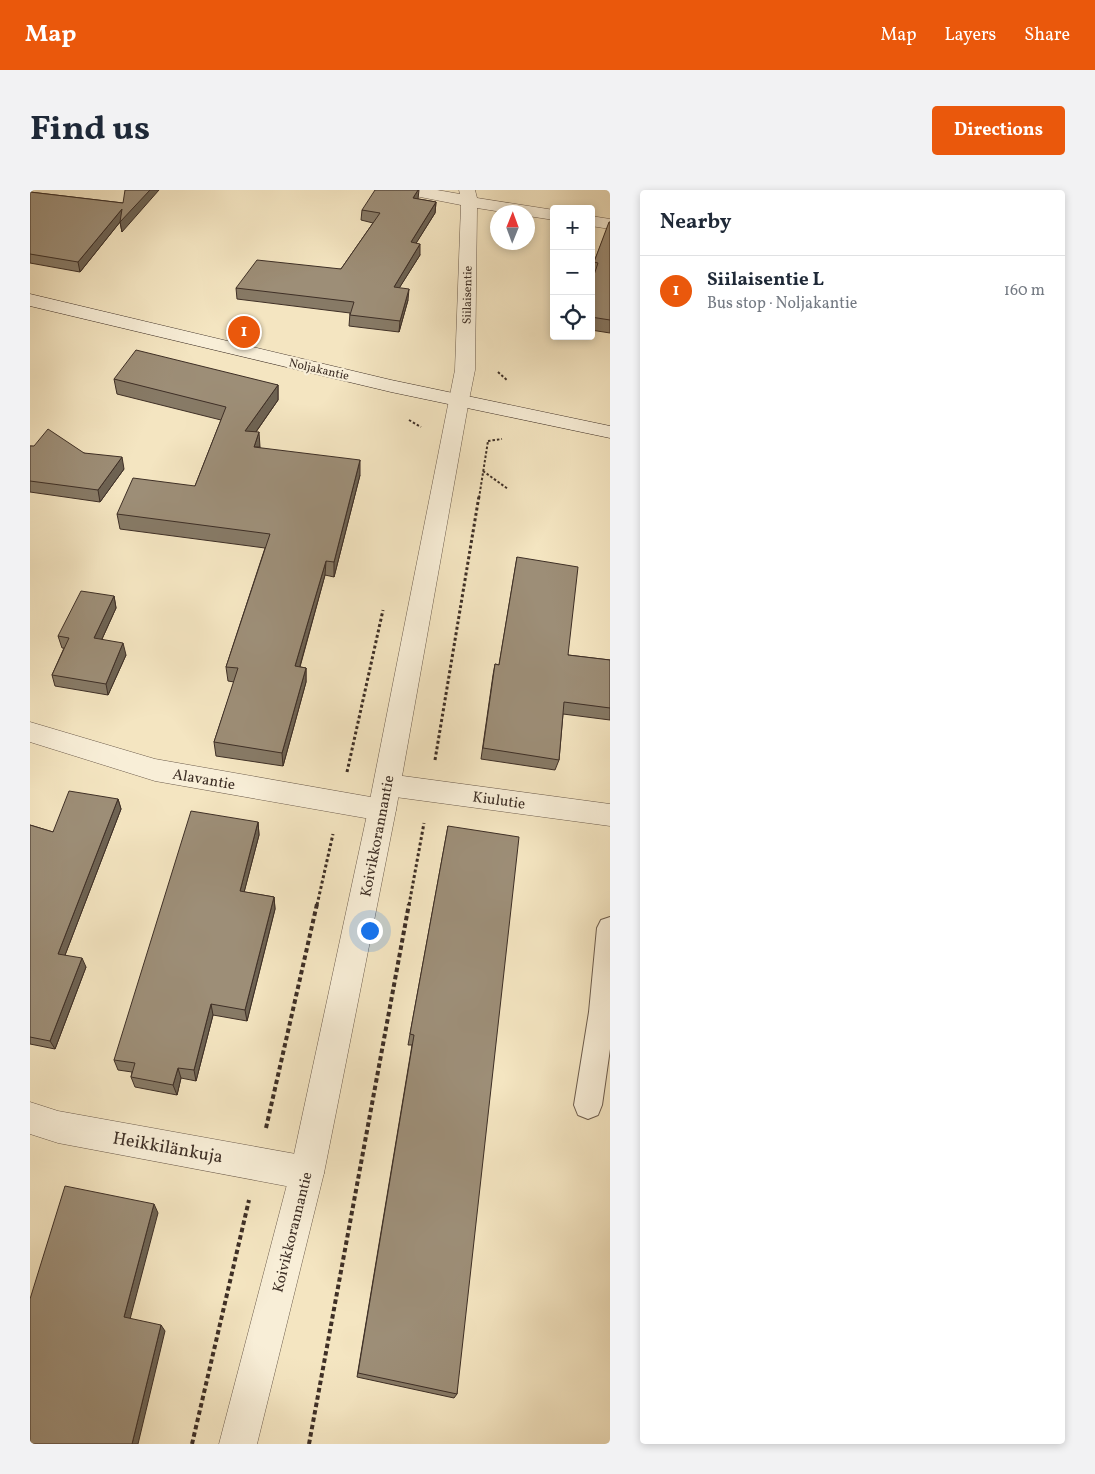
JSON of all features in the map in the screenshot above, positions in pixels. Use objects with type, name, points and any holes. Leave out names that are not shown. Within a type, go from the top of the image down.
[{"type":"street","points":[[411,190],[468,195],[550,214]]},
{"type":"street","name":"Siilaisentie","points":[[459,400],[465,370],[468,195]]},
{"type":"street","points":[[595,222],[610,224]]},
{"type":"street","name":"Noljakantie","points":[[30,300],[391,386],[610,432]]},
{"type":"street","name":"Koivikkorannantie","points":[[238,1444],[307,1173],[385,797],[459,400]]},
{"type":"street","name":"Alavantie","points":[[30,732],[155,770],[340,804],[385,797]]},
{"type":"street","name":"Kiulutie","points":[[385,797],[430,790],[610,815]]},
{"type":"street","name":"Heikkilänkuja","points":[[30,1118],[58,1127],[307,1173]]},
{"type":"lane","points":[[588,1105],[602,1012],[610,928]]},
{"type":"path","points":[[498,365],[498,374],[530,395],[527,414]]},
{"type":"path","points":[[309,1444],[430,790],[488,441]]},
{"type":"path","points":[[483,471],[508,490]]},
{"type":"path","points":[[192,1444],[258,1163],[385,600]]},
{"type":"building","points":[[125,190],[150,190],[120,222],[122,209],[78,262],[30,254],[30,192],[123,203]]},
{"type":"building","points":[[375,190],[418,190],[413,198],[436,202],[411,242],[420,244],[394,287],[409,289],[400,321],[350,315],[354,302],[236,288],[257,260],[341,269],[380,213],[362,210]]},
{"type":"building","points":[[610,222],[610,320],[595,318],[595,272],[598,263],[595,262]]},
{"type":"building","points":[[136,350],[278,385],[245,431],[259,432],[254,447],[360,460],[334,562],[326,561],[295,666],[306,668],[282,753],[214,742],[238,668],[226,667],[270,534],[117,514],[133,478],[195,486],[226,407],[114,379]]},
{"type":"building","points":[[48,429],[84,453],[122,457],[98,490],[30,481],[30,446],[34,446]]},
{"type":"building","points":[[517,557],[578,567],[568,655],[610,660],[610,708],[564,702],[559,760],[483,748],[495,664],[499,665]]},
{"type":"building","points":[[81,591],[114,596],[94,638],[123,643],[106,684],[52,675],[69,638],[58,636]]},
{"type":"building","points":[[69,791],[118,799],[58,954],[82,958],[50,1041],[30,1037],[30,825],[53,832]]},
{"type":"building","points":[[191,811],[258,822],[240,891],[274,897],[245,1010],[211,1004],[194,1070],[178,1068],[173,1085],[131,1077],[135,1063],[114,1060]]},
{"type":"building","points":[[448,826],[519,837],[457,1394],[358,1373],[414,1035],[410,1034]]},
{"type":"building","points":[[65,1186],[154,1204],[124,1317],[161,1325],[132,1444],[30,1444],[30,1299]]},
{"type":"place","name":"Siilaisentie L","points":[[244,332]]}]
